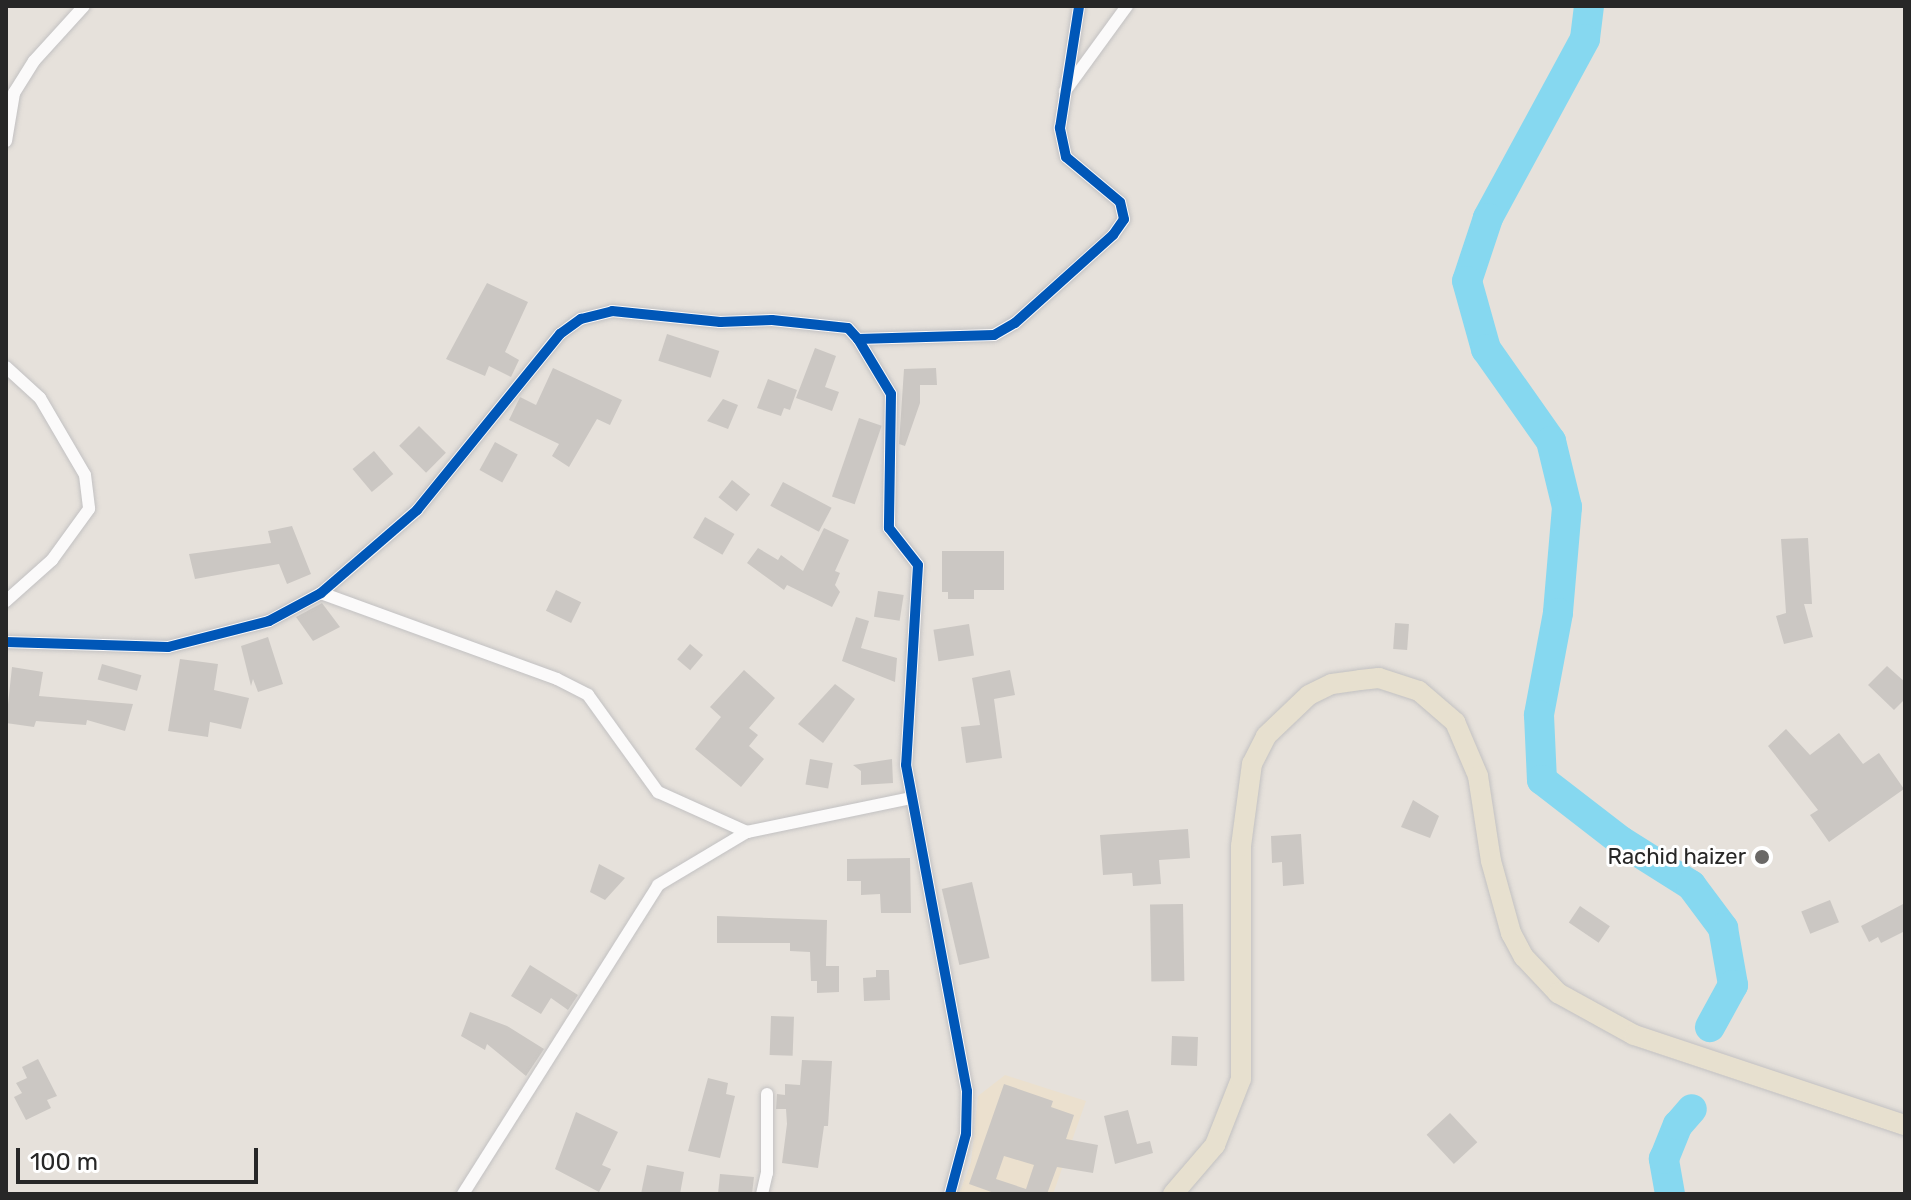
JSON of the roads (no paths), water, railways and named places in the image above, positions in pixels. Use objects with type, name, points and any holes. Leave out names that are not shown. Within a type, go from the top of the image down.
[{"type":"main road","points":[[1173,1194],[1215,1145],[1241,1079],[1241,846],[1252,764],[1266,736],[1309,695],[1332,684],[1379,678],[1419,691],[1455,722],[1478,776],[1507,921],[1524,957],[1558,993],[1634,1035],[1905,1125]]},
{"type":"street","points":[[6,141],[14,93],[34,61],[84,6]]},
{"type":"street","points":[[858,339],[994,335],[1015,323],[1113,235],[1124,219],[1120,202],[1066,157],[1060,128],[1063,93],[1079,6]]},
{"type":"street","points":[[1063,93],[1127,6]]},
{"type":"street","points":[[6,642],[168,647],[269,621],[321,593],[417,510],[560,334],[581,319],[612,311],[720,322],[772,320],[848,328],[891,394],[889,528],[918,565],[906,765],[967,1091],[966,1134],[950,1194]]},
{"type":"street","points":[[6,367],[40,398],[85,475],[89,509],[52,560],[6,601]]},
{"type":"street","points":[[321,593],[557,679],[588,695],[658,792],[747,832]]},
{"type":"street","points":[[463,1194],[658,885],[747,832],[911,798]]},
{"type":"street","points":[[762,1194],[767,1173],[767,1094]]},
{"type":"waterway","points":[[1589,6],[1585,39],[1488,218],[1467,281],[1486,349],[1551,441],[1567,507],[1558,613],[1539,715],[1542,780],[1621,841],[1691,885],[1723,928],[1733,985],[1710,1027]]},
{"type":"waterway","points":[[1670,1194],[1664,1159],[1678,1125],[1692,1109]]},
{"type":"place","name":"Rachid haizer","points":[[1762,857]]}]
